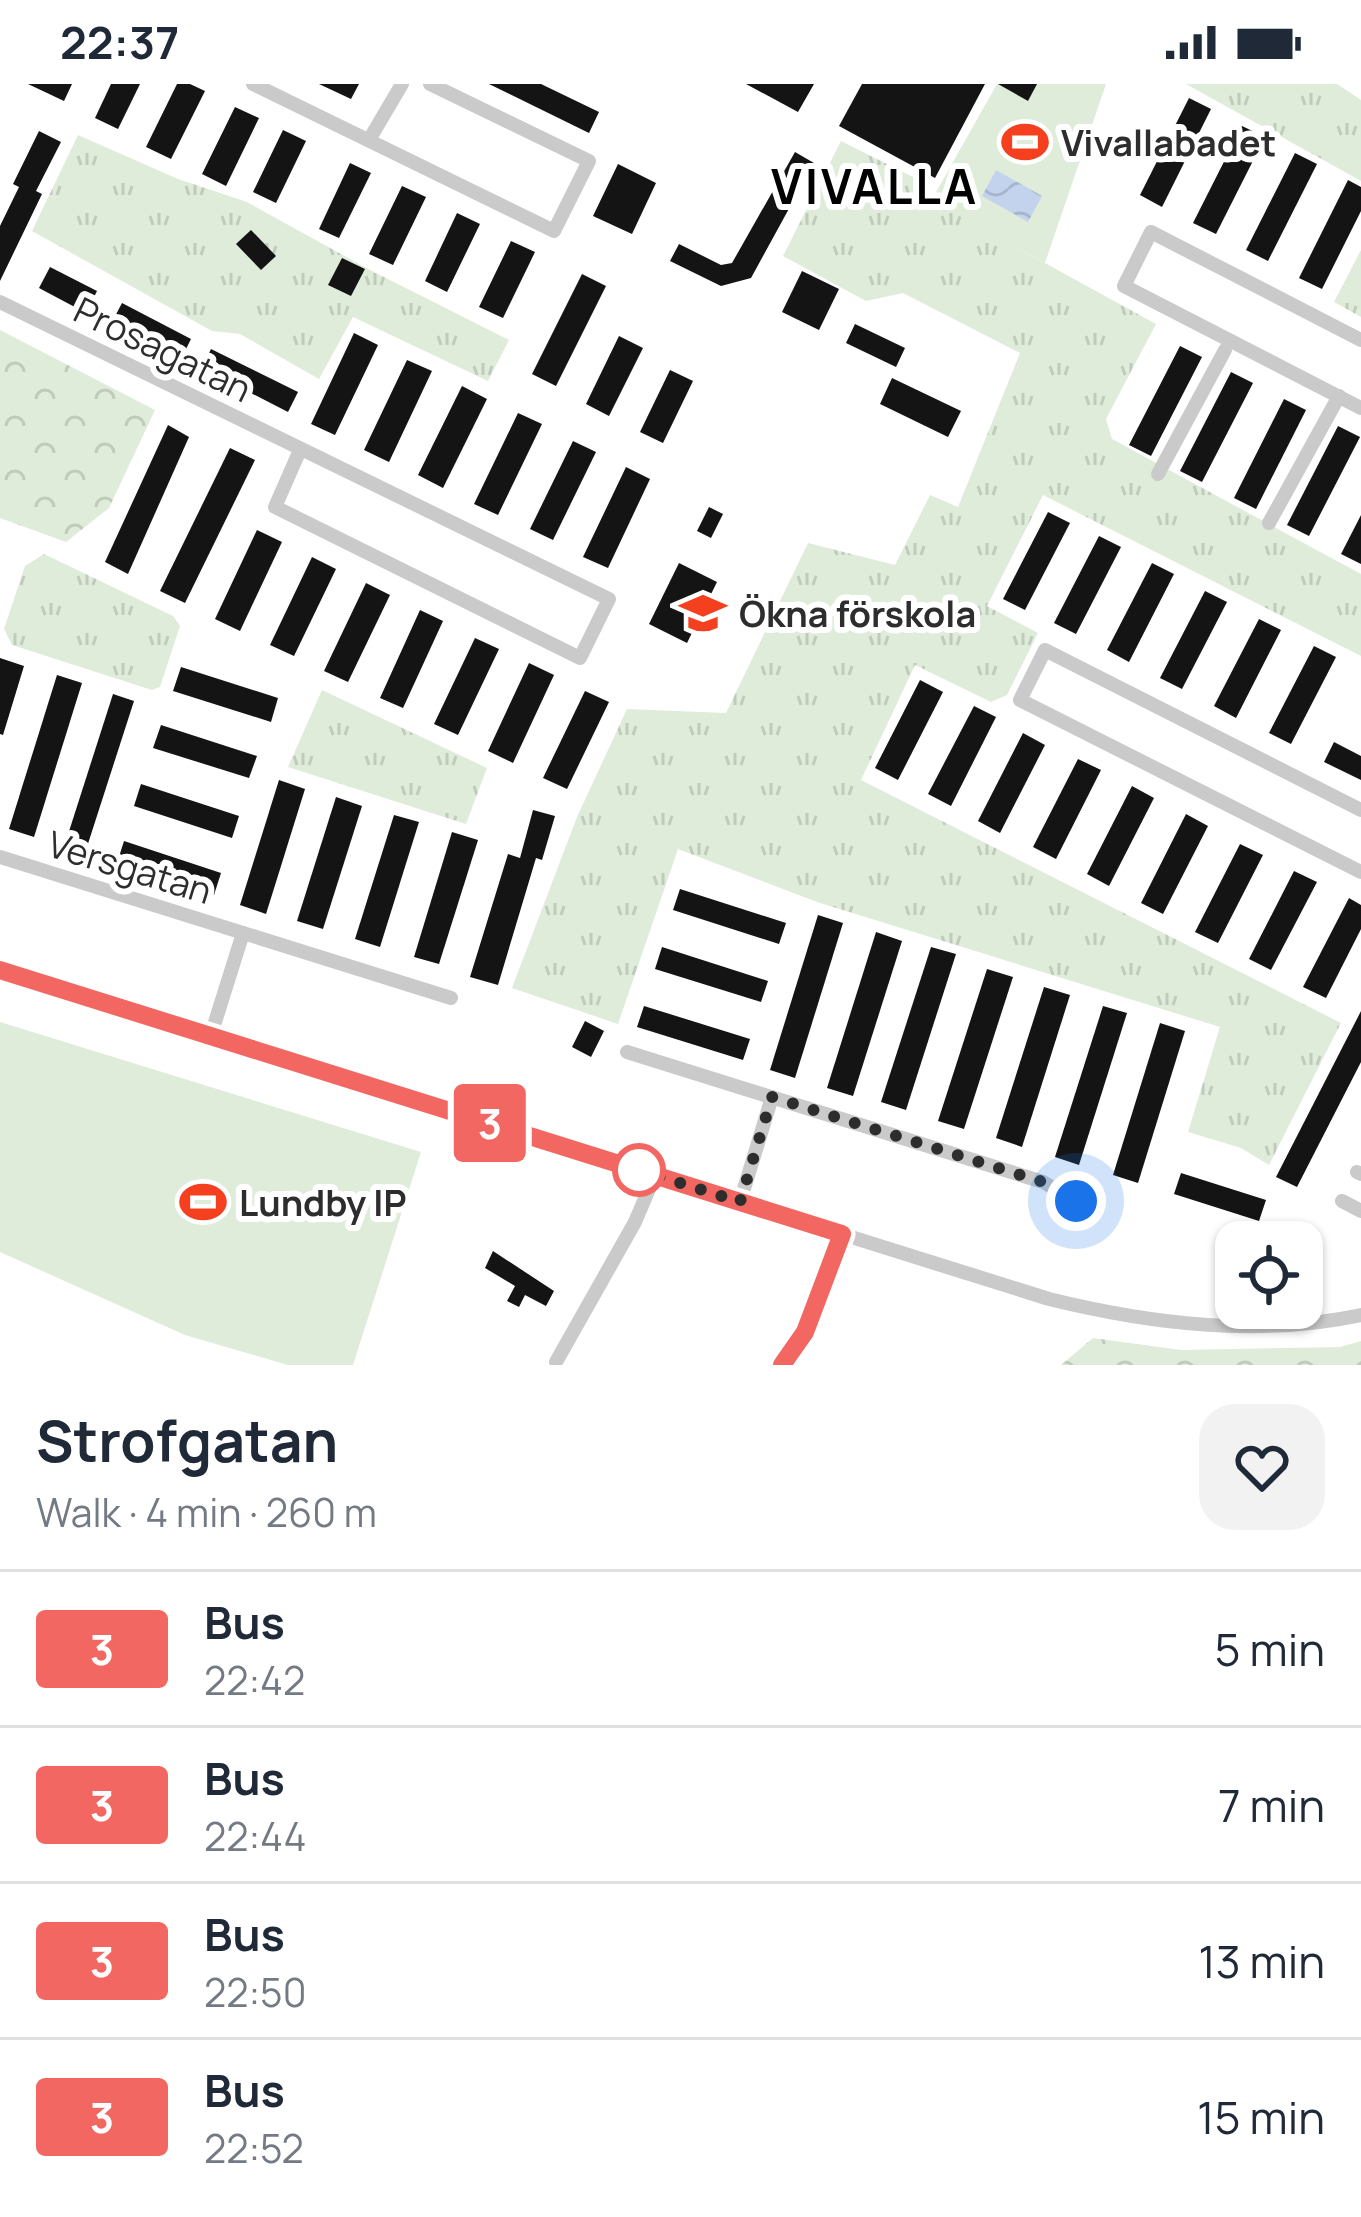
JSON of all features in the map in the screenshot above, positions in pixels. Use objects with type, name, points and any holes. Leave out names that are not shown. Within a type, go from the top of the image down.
[{"type":"street","points":[[254,84],[554,231],[589,161],[430,84]]},
{"type":"street","points":[[368,140],[401,84]]},
{"type":"street","points":[[1361,340],[1151,232],[1124,286],[1361,408]]},
{"type":"street","name":"Prosagatan","points":[[0,302],[609,599],[580,658],[275,507],[300,449]]},
{"type":"street","points":[[1158,474],[1225,350]]},
{"type":"street","points":[[1269,523],[1339,396]]},
{"type":"street","points":[[1361,810],[1045,650],[1020,700],[1361,872]]},
{"type":"street","name":"Versgatan","points":[[0,857],[451,998]]},
{"type":"street","name":"Versgatan","points":[[211,1036],[243,933]]},
{"type":"street","points":[[0,970],[1049,1299],[1133,1318],[1219,1326],[1361,1315]]},
{"type":"street","points":[[626,1052],[1043,1182],[1076,1201]]},
{"type":"street","points":[[740,1202],[772,1097]]},
{"type":"street","points":[[556,1362],[635,1222],[655,1175]]},
{"type":"street","points":[[1342,1201],[1361,1211]]},
{"type":"street","points":[[782,1365],[805,1332],[842,1234]]},
{"type":"green space","name":"Vivallabadet","points":[[997,84],[1106,84],[1045,263],[931,201]]},
{"type":"green space","points":[[1186,84],[1337,84],[1361,100],[1361,181]]},
{"type":"green space","points":[[78,135],[178,179],[247,202],[509,340],[488,381],[353,317],[319,379],[240,334],[212,331],[32,231]]},
{"type":"green space","points":[[841,141],[921,181],[932,201],[1156,324],[1106,419],[1112,439],[1361,574],[1361,656],[1043,495],[987,606],[1038,633],[1007,695],[991,702],[915,665],[861,780],[1341,1023],[1269,1165],[1241,1148],[1188,1132],[1220,1027],[817,902],[678,849],[618,1024],[512,988],[577,817],[627,709],[726,713],[808,543],[895,565],[930,495],[958,507],[1020,353],[903,293],[866,301],[783,256]]},
{"type":"green space","points":[[1361,250],[1361,317],[1334,302]]},
{"type":"green space","points":[[0,330],[155,410],[109,508],[66,542],[0,518]]},
{"type":"green space","points":[[44,554],[173,616],[180,626],[160,687],[152,690],[12,645],[4,629],[25,566]]},
{"type":"green space","points":[[322,690],[487,768],[466,824],[288,767]]},
{"type":"green space","name":"Lundby IP","points":[[0,1022],[421,1152],[353,1365],[288,1365],[185,1335],[0,1252]]},
{"type":"green space","points":[[1093,1338],[1181,1350],[1340,1347],[1361,1341],[1361,1365],[1061,1365]]},
{"type":"water","points":[[996,170],[1042,196],[1028,222],[982,196]]},
{"type":"building","points":[[28,84],[72,84],[64,101]]},
{"type":"building","points":[[111,84],[140,84],[118,129],[95,118]]},
{"type":"building","points":[[177,84],[205,91],[171,159],[146,147]]},
{"type":"building","points":[[319,84],[359,84],[351,99]]},
{"type":"building","points":[[489,84],[541,84],[599,112],[589,133]]},
{"type":"building","points":[[746,84],[814,84],[798,112]]},
{"type":"building","points":[[862,84],[985,84],[935,178],[839,126]]},
{"type":"building","points":[[998,84],[1037,84],[1028,101]]},
{"type":"building","points":[[1189,98],[1211,109],[1162,207],[1140,195]]},
{"type":"building","points":[[235,107],[259,118],[226,186],[202,174]]},
{"type":"building","points":[[1242,126],[1265,137],[1216,234],[1193,223]]},
{"type":"building","points":[[283,130],[306,141],[276,203],[253,192]]},
{"type":"building","points":[[39,131],[61,142],[0,281],[0,226],[19,187],[13,184]]},
{"type":"building","points":[[795,152],[814,163],[751,278],[721,286],[670,261],[679,244],[721,265],[732,263]]},
{"type":"building","points":[[1295,153],[1317,164],[1268,261],[1246,250]]},
{"type":"building","points":[[350,163],[371,173],[339,238],[319,229]]},
{"type":"building","points":[[618,164],[656,183],[632,234],[593,216]]},
{"type":"building","points":[[1348,180],[1361,187],[1361,211],[1322,289],[1299,278]]},
{"type":"building","points":[[402,186],[426,197],[393,265],[369,254]]},
{"type":"building","points":[[457,213],[480,224],[447,292],[425,281]]},
{"type":"building","points":[[251,230],[276,256],[261,270],[236,244]]},
{"type":"building","points":[[511,241],[535,252],[503,318],[479,307]]},
{"type":"building","points":[[342,258],[365,269],[351,296],[328,285]]},
{"type":"building","points":[[50,267],[97,291],[86,313],[39,288]]},
{"type":"building","points":[[802,271],[839,289],[819,330],[782,312]]},
{"type":"building","points":[[582,274],[606,286],[556,386],[532,374]]},
{"type":"building","points":[[122,303],[191,339],[181,359],[111,324]]},
{"type":"building","points":[[855,324],[905,348],[896,367],[846,343]]},
{"type":"building","points":[[354,333],[378,345],[335,435],[311,424]]},
{"type":"building","points":[[619,336],[643,348],[609,416],[586,404]]},
{"type":"building","points":[[1180,346],[1202,357],[1151,456],[1129,445]]},
{"type":"building","points":[[211,349],[298,392],[288,412],[202,368]]},
{"type":"building","points":[[407,360],[432,371],[389,462],[364,450]]},
{"type":"building","points":[[670,370],[693,381],[663,443],[640,432]]},
{"type":"building","points":[[1231,372],[1253,383],[1202,482],[1180,471]]},
{"type":"building","points":[[892,378],[961,411],[948,437],[880,404]]},
{"type":"building","points":[[462,386],[487,399],[443,488],[418,475]]},
{"type":"building","points":[[1284,399],[1306,410],[1256,509],[1234,498]]},
{"type":"building","points":[[518,413],[542,424],[498,515],[474,504]]},
{"type":"building","points":[[168,425],[189,437],[128,574],[105,562]]},
{"type":"building","points":[[1338,426],[1360,437],[1309,536],[1287,525]]},
{"type":"building","points":[[573,441],[596,452],[553,540],[530,529]]},
{"type":"building","points":[[230,448],[255,460],[185,603],[160,591]]},
{"type":"building","points":[[626,467],[650,479],[608,568],[583,557]]},
{"type":"building","points":[[709,507],[723,514],[711,538],[697,531]]},
{"type":"building","points":[[1048,512],[1070,523],[1025,610],[1003,599]]},
{"type":"building","points":[[1361,515],[1361,564],[1341,554]]},
{"type":"building","points":[[257,530],[282,542],[240,631],[215,619]]},
{"type":"building","points":[[1099,536],[1121,547],[1076,634],[1054,623]]},
{"type":"building","points":[[312,557],[336,569],[294,656],[270,645]]},
{"type":"building","points":[[679,563],[717,582],[687,643],[649,624]]},
{"type":"building","points":[[1152,563],[1174,574],[1129,662],[1107,650]]},
{"type":"building","points":[[366,583],[390,595],[348,682],[324,671]]},
{"type":"building","points":[[1205,591],[1227,602],[1182,689],[1160,678]]},
{"type":"building","points":[[420,610],[443,621],[403,708],[380,698]]},
{"type":"building","points":[[1259,619],[1281,630],[1236,718],[1214,706]]},
{"type":"building","points":[[475,638],[499,649],[458,735],[434,724]]},
{"type":"building","points":[[1314,646],[1336,657],[1291,744],[1269,733]]},
{"type":"building","points":[[0,658],[24,666],[3,735],[0,734]]},
{"type":"building","points":[[529,663],[554,675],[513,763],[488,751]]},
{"type":"building","points":[[181,667],[278,698],[271,722],[173,691]]},
{"type":"building","points":[[57,675],[82,683],[34,837],[9,829]]},
{"type":"building","points":[[920,680],[943,692],[898,780],[875,768]]},
{"type":"building","points":[[585,691],[609,702],[567,789],[543,778]]},
{"type":"building","points":[[113,694],[134,701],[85,853],[64,847]]},
{"type":"building","points":[[974,706],[996,717],[951,806],[928,794]]},
{"type":"building","points":[[161,725],[257,756],[249,778],[153,748]]},
{"type":"building","points":[[1023,733],[1045,745],[1000,833],[978,821]]},
{"type":"building","points":[[1334,742],[1361,756],[1361,780],[1324,762]]},
{"type":"building","points":[[1078,759],[1101,770],[1056,859],[1033,847]]},
{"type":"building","points":[[279,780],[305,789],[266,914],[240,905]]},
{"type":"building","points":[[141,784],[239,816],[232,838],[134,806]]},
{"type":"building","points":[[1132,786],[1154,798],[1109,886],[1087,874]]},
{"type":"building","points":[[336,797],[362,806],[323,929],[297,921]]},
{"type":"building","points":[[533,810],[555,816],[542,860],[536,858],[498,985],[470,977],[508,854],[520,858]]},
{"type":"building","points":[[1186,814],[1208,826],[1163,914],[1141,903]]},
{"type":"building","points":[[394,815],[419,822],[380,947],[355,939]]},
{"type":"building","points":[[452,832],[478,840],[439,964],[414,957]]},
{"type":"building","points":[[124,841],[221,873],[214,895],[117,863]]},
{"type":"building","points":[[1240,844],[1263,855],[1218,943],[1195,932]]},
{"type":"building","points":[[1294,871],[1317,882],[1271,970],[1249,959]]},
{"type":"building","points":[[680,889],[786,923],[779,944],[673,910]]},
{"type":"building","points":[[1349,898],[1361,905],[1361,929],[1326,998],[1303,987]]},
{"type":"building","points":[[818,915],[843,923],[795,1078],[770,1070]]},
{"type":"building","points":[[876,932],[902,941],[853,1096],[827,1088]]},
{"type":"building","points":[[662,947],[768,981],[761,1002],[655,969]]},
{"type":"building","points":[[931,947],[956,954],[906,1110],[881,1102]]},
{"type":"building","points":[[987,969],[1013,977],[964,1129],[938,1121]]},
{"type":"building","points":[[1044,987],[1070,995],[1022,1147],[996,1138]]},
{"type":"building","points":[[644,1006],[750,1039],[743,1060],[637,1027]]},
{"type":"building","points":[[1103,1006],[1127,1013],[1079,1165],[1055,1157]]},
{"type":"building","points":[[1361,1011],[1361,1062],[1297,1187],[1276,1177]]},
{"type":"building","points":[[585,1021],[604,1031],[591,1057],[572,1047]]},
{"type":"building","points":[[1160,1023],[1185,1031],[1138,1183],[1113,1175]]},
{"type":"building","points":[[1181,1173],[1266,1200],[1259,1221],[1174,1194]]},
{"type":"building","points":[[493,1251],[554,1291],[546,1306],[525,1295],[519,1307],[507,1301],[515,1286],[485,1268]]},
{"type":"bus line","name":"3","points":[[0,970],[842,1234],[805,1332],[782,1365]]},
{"type":"place","name":"Vivallabadet","points":[[1025,142]]},
{"type":"place","name":"Ökna förskola","points":[[703,613]]},
{"type":"place","name":"Lundby IP","points":[[203,1202]]},
{"type":"district","name":"VIVALLA","points":[[875,185]]},
{"type":"route","points":[[639,1170],[740,1202],[772,1097],[1043,1182],[1076,1201]]}]
